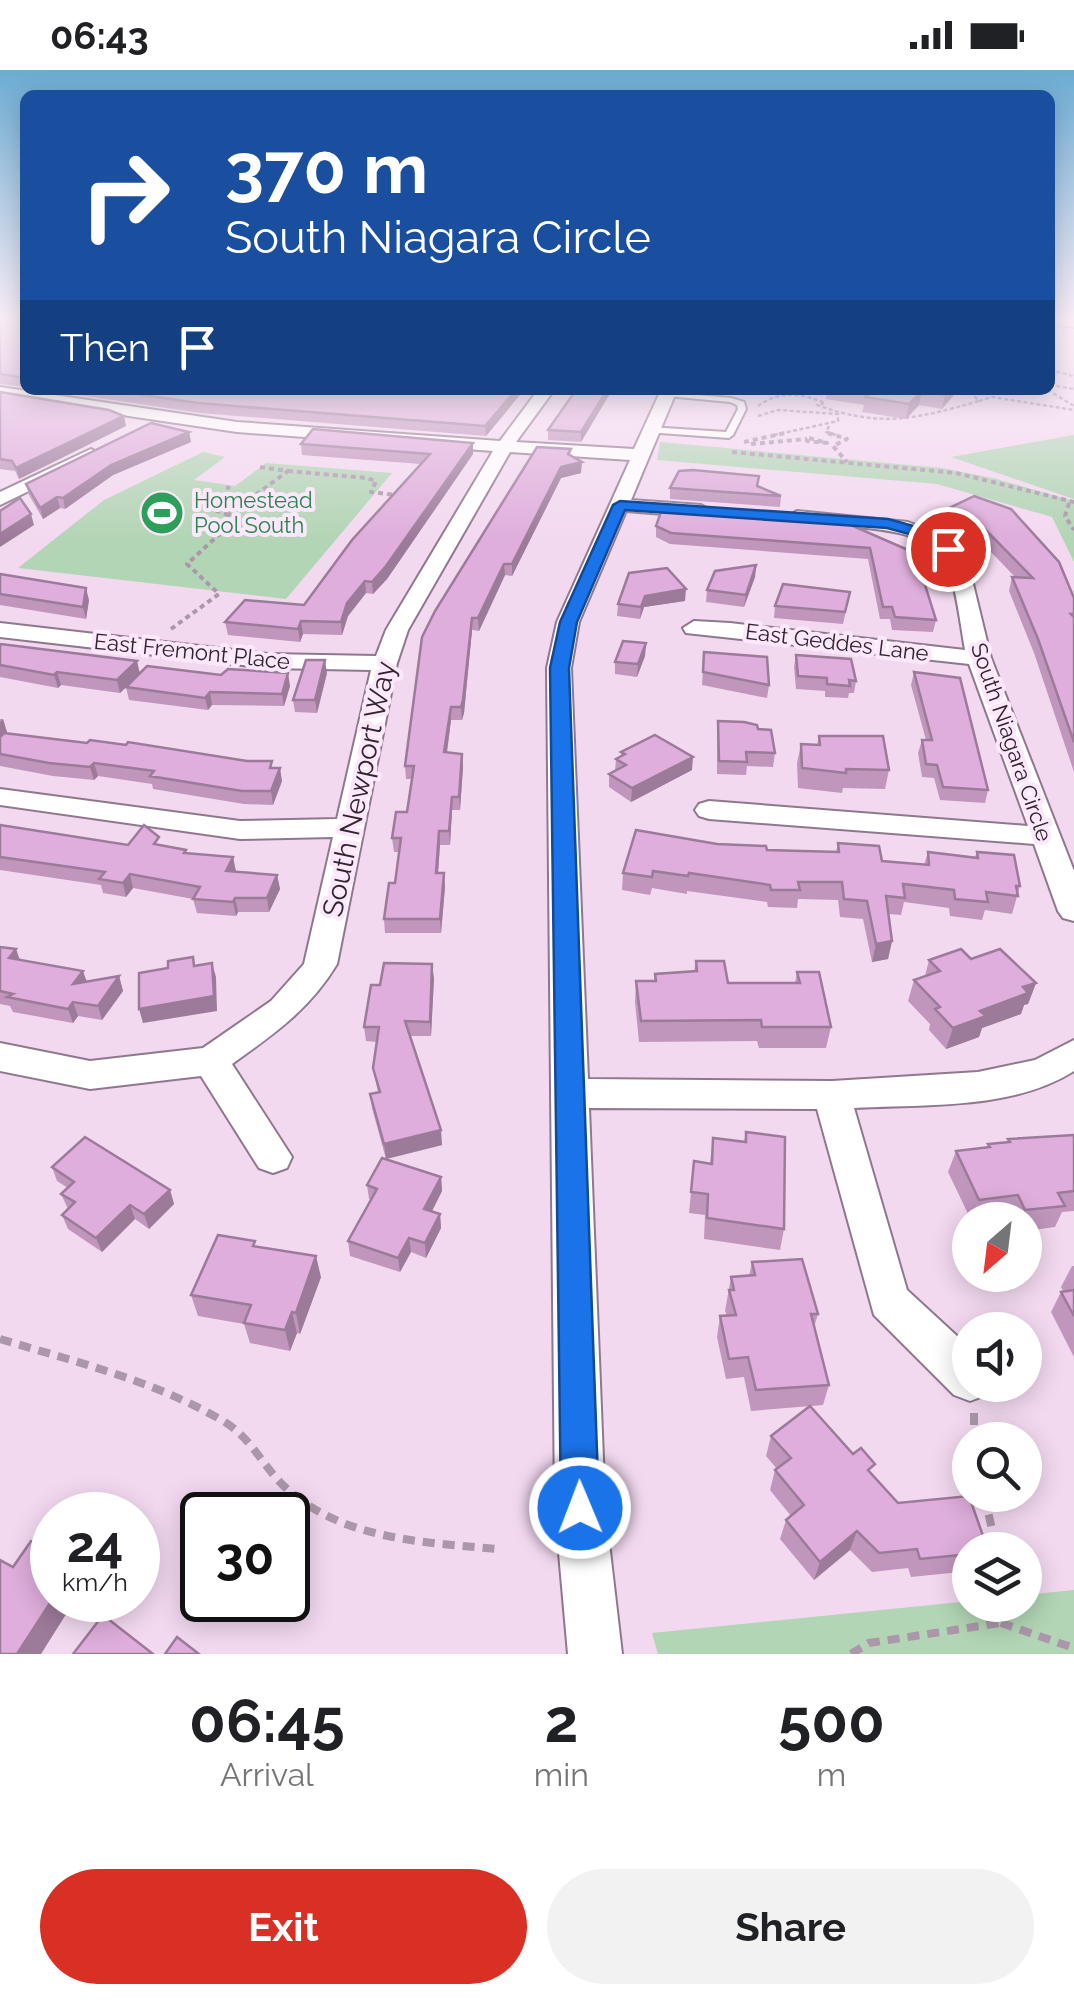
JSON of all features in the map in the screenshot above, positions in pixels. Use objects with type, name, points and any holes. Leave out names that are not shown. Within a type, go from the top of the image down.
[{"type":"street","points":[[5,393],[89,410],[263,429],[506,444],[643,443]]},
{"type":"street","name":"South Newport Way","points":[[0,1058],[90,1075],[211,1062],[284,1010],[308,984],[320,964],[384,663],[397,630],[506,444],[542,395]]},
{"type":"street","points":[[595,1654],[580,1508],[561,651],[568,622],[667,395]]},
{"type":"street","points":[[130,436],[162,418]]},
{"type":"street","points":[[0,499],[104,449]]},
{"type":"street","points":[[620,505],[727,512]]},
{"type":"street","name":"South Niagara Circle","points":[[780,516],[888,524],[933,539],[957,560],[980,658],[1074,911]]},
{"type":"street","name":"East Geddes Lane","points":[[694,628],[774,633],[888,651],[980,658]]},
{"type":"street","name":"East Fremont Place","points":[[0,630],[268,662],[384,663]]},
{"type":"street","points":[[0,796],[240,830],[351,828]]},
{"type":"street","points":[[709,810],[1044,836]]},
{"type":"street","points":[[572,1093],[832,1095],[1016,1081],[1044,1072],[1074,1053]]},
{"type":"street","points":[[211,1062],[273,1158]]},
{"type":"street","points":[[832,1095],[889,1301],[952,1362]]},
{"type":"lane","points":[[643,443],[729,434],[741,404],[692,395]]},
{"type":"path","points":[[758,406],[768,397],[778,395]]},
{"type":"path","points":[[808,395],[825,402],[817,405],[838,414]]},
{"type":"path","points":[[973,395],[979,401]]},
{"type":"path","points":[[755,416],[778,410],[838,414],[849,411],[907,420],[992,397],[1074,408]]},
{"type":"path","points":[[826,425],[830,426],[822,438],[827,443],[813,444],[808,439],[740,443],[826,425],[838,420],[838,414]]},
{"type":"path","points":[[826,432],[848,438],[833,446],[848,462]]},
{"type":"path","points":[[729,452],[956,473],[1072,502]]},
{"type":"path","points":[[260,467],[367,478],[376,481],[371,492],[404,496]]},
{"type":"path","points":[[226,516],[288,471]]},
{"type":"path","points":[[151,648],[182,619],[219,594],[186,564],[237,518],[217,511],[229,486]]},
{"type":"path","points":[[1072,502],[1064,510],[1074,530]]},
{"type":"path","points":[[0,1338],[93,1364],[187,1402],[232,1426],[290,1492],[333,1521],[386,1537],[496,1550]]},
{"type":"path","points":[[851,1654],[869,1643],[1000,1623],[1074,1648]]},
{"type":"green space","points":[[1074,435],[1074,499],[951,457]]},
{"type":"green space","points":[[660,442],[942,468],[1074,501],[1074,562],[1052,517],[937,484],[657,460]]},
{"type":"green space","points":[[203,452],[225,457],[194,480],[235,486],[266,463],[392,473],[286,599],[18,568],[104,500]]},
{"type":"green space","points":[[1074,1590],[1074,1654],[658,1654],[652,1633],[952,1603],[952,1622],[1042,1622],[1042,1593]]},
{"type":"building","points":[[0,393],[109,410],[124,416],[16,468],[12,461],[0,459]]},
{"type":"building","points":[[143,395],[512,395],[485,426]]},
{"type":"building","points":[[572,395],[604,395],[581,432],[548,430]]},
{"type":"building","points":[[867,395],[918,395],[909,404]]},
{"type":"building","points":[[151,423],[189,432],[111,465],[63,498],[57,497],[40,508],[26,484]]},
{"type":"building","points":[[313,429],[473,443],[386,566],[372,582],[365,581],[347,603],[341,622],[301,621],[298,629],[225,622],[245,600],[304,605],[352,540],[430,454],[301,444]]},
{"type":"building","points":[[537,447],[571,449],[568,454],[582,462],[561,467],[512,564],[504,564],[478,618],[472,618],[463,700],[461,707],[451,707],[444,752],[462,754],[459,797],[452,797],[449,831],[439,831],[436,873],[444,873],[440,919],[384,919],[389,883],[395,883],[401,838],[392,838],[396,812],[407,812],[414,766],[405,766],[422,637]]},
{"type":"building","points":[[679,471],[759,476],[757,486],[781,496],[670,488]]},
{"type":"building","points":[[974,496],[1011,509],[1059,562],[1074,598],[1074,742],[1012,577],[1033,578],[974,518],[947,509]]},
{"type":"building","points":[[20,498],[31,514],[0,534],[0,511]]},
{"type":"building","points":[[663,506],[837,519],[915,553],[936,620],[895,617],[892,607],[883,607],[870,548],[671,533],[656,526]]},
{"type":"building","points":[[756,565],[746,595],[707,590],[715,571]]},
{"type":"building","points":[[667,568],[686,589],[645,596],[641,607],[618,604],[629,573]]},
{"type":"building","points":[[0,574],[86,588],[83,607],[0,594]]},
{"type":"building","points":[[783,584],[850,592],[845,612],[775,606]]},
{"type":"building","points":[[623,641],[646,643],[638,664],[615,662]]},
{"type":"building","points":[[0,645],[137,661],[117,680],[57,672],[54,675],[0,665]]},
{"type":"building","points":[[704,652],[767,657],[769,685],[703,672]]},
{"type":"building","points":[[796,655],[851,659],[856,681],[849,680],[850,686],[827,684],[827,678],[798,676]]},
{"type":"building","points":[[306,660],[325,660],[315,700],[293,700]]},
{"type":"building","points":[[147,666],[221,675],[228,669],[288,673],[282,694],[210,692],[205,698],[126,687]]},
{"type":"building","points":[[914,672],[960,678],[988,790],[943,787],[937,765],[926,764],[922,740],[932,740]]},
{"type":"building","points":[[718,721],[744,722],[771,730],[775,753],[746,752],[747,762],[719,761]]},
{"type":"building","points":[[4,733],[87,743],[128,742],[247,761],[272,761],[270,768],[280,768],[271,791],[242,791],[150,776],[154,771],[94,763],[90,767],[49,763],[0,754],[0,737]]},
{"type":"building","points":[[655,735],[693,757],[632,788],[609,774],[626,765],[616,759],[625,754],[621,752]]},
{"type":"building","points":[[819,736],[883,736],[889,770],[846,769],[846,773],[802,768],[801,744],[820,745]]},
{"type":"building","points":[[0,825],[128,845],[144,825],[159,837],[154,844],[186,850],[184,853],[233,857],[226,871],[277,875],[267,898],[235,898],[233,902],[193,899],[200,887],[130,874],[123,883],[99,879],[105,872],[0,857]]},
{"type":"building","points":[[636,830],[717,844],[766,846],[767,850],[839,852],[838,843],[879,846],[882,861],[929,865],[928,852],[978,858],[977,852],[1014,855],[1020,886],[1016,886],[1018,896],[986,892],[988,902],[955,899],[954,890],[903,884],[905,898],[886,896],[892,941],[876,944],[867,901],[844,899],[842,882],[798,882],[800,890],[771,890],[770,885],[689,873],[688,876],[653,871],[652,877],[623,873]]},
{"type":"building","points":[[0,947],[16,949],[9,958],[83,971],[73,984],[119,976],[98,1006],[73,1002],[68,1009],[7,997],[13,994],[0,991]]},
{"type":"building","points":[[961,949],[971,959],[1000,949],[1036,983],[1023,987],[1028,993],[980,1011],[986,1016],[953,1028],[935,1009],[940,1007],[914,980],[940,971],[929,960]]},
{"type":"building","points":[[193,957],[194,966],[212,963],[214,996],[139,1009],[139,973],[168,968],[168,961]]},
{"type":"building","points":[[696,961],[724,961],[728,983],[800,983],[797,972],[819,972],[831,1027],[762,1027],[761,1020],[641,1021],[636,981],[656,981],[655,974],[697,971]]},
{"type":"building","points":[[384,963],[432,964],[430,1022],[405,1021],[441,1130],[384,1144],[370,1094],[380,1092],[373,1068],[379,1027],[364,1027],[371,985],[380,985]]},
{"type":"building","points":[[746,1132],[785,1137],[784,1229],[707,1218],[708,1194],[691,1192],[694,1161],[712,1164],[713,1138],[746,1142]]},
{"type":"building","points":[[1074,1135],[1074,1191],[1058,1193],[1065,1206],[1042,1208],[1042,1202],[1021,1202],[1018,1195],[979,1200],[956,1151],[990,1147],[988,1144],[1010,1142],[1008,1139]]},
{"type":"building","points":[[85,1137],[170,1190],[144,1214],[130,1205],[96,1238],[62,1215],[75,1202],[61,1194],[74,1182],[52,1167]]},
{"type":"building","points":[[382,1158],[441,1177],[424,1209],[440,1214],[425,1243],[409,1238],[398,1258],[348,1241],[377,1189],[367,1185]]},
{"type":"building","points":[[218,1235],[255,1241],[253,1246],[316,1256],[296,1313],[292,1312],[285,1330],[244,1323],[251,1305],[191,1295]]},
{"type":"building","points":[[802,1259],[818,1314],[811,1314],[829,1385],[756,1390],[748,1357],[729,1359],[720,1316],[736,1315],[729,1290],[734,1290],[731,1277],[755,1275],[752,1262]]},
{"type":"building","points":[[1074,1290],[1074,1316],[1061,1292]]},
{"type":"building","points":[[810,1406],[853,1454],[861,1448],[875,1464],[868,1470],[898,1503],[952,1498],[952,1512],[975,1512],[982,1532],[952,1532],[952,1556],[920,1559],[917,1549],[879,1553],[857,1531],[820,1562],[786,1520],[804,1505],[775,1470],[791,1458],[771,1436]]},
{"type":"building","points":[[30,1542],[30,1622],[38,1622],[17,1654],[0,1654],[0,1560],[13,1567]]},
{"type":"building","points":[[98,1622],[112,1622],[153,1654],[73,1654]]},
{"type":"building","points":[[177,1637],[199,1654],[165,1654]]},
{"type":"place","name":"Homestead Pool South","points":[[162,513]]},
{"type":"route","points":[[580,1508],[560,668],[568,622],[620,505],[868,521],[919,532],[948,549]]}]
